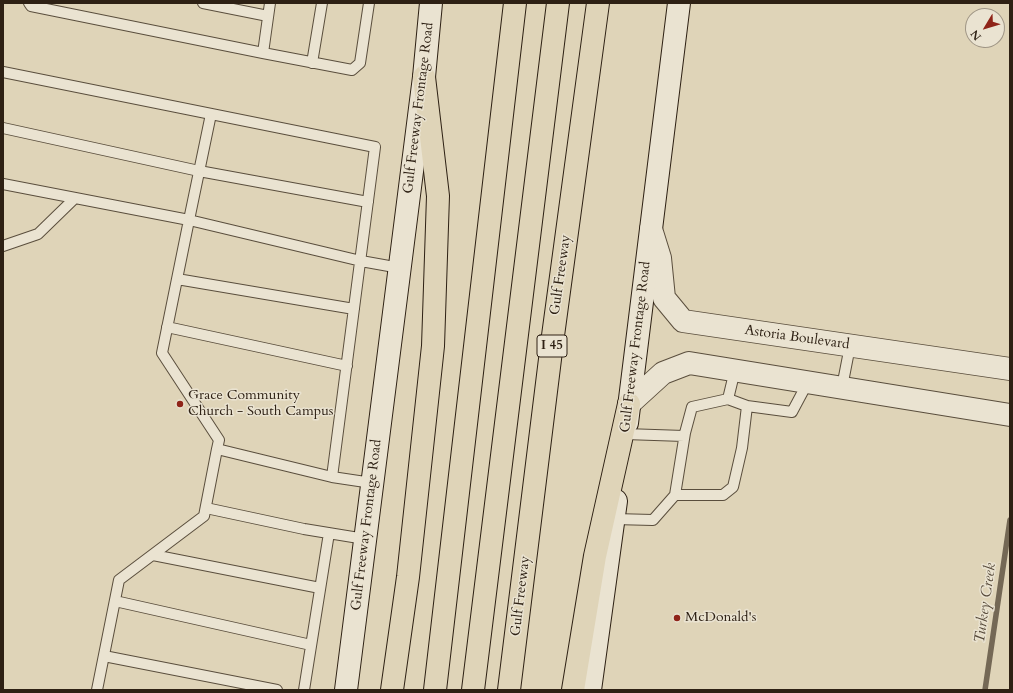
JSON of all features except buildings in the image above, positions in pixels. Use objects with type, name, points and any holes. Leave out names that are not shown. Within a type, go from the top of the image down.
[{"type":"highway","points":[[435,690],[515,3]]},
{"type":"highway","points":[[473,690],[558,3]]},
{"type":"highway","name":"Gulf Freeway","points":[[509,690],[552,343],[598,3]]},
{"type":"highway","points":[[392,690],[408,577],[433,346],[438,196],[424,77]]},
{"type":"highway","points":[[573,690],[595,556],[629,404]]},
{"type":"main road","name":"Gulf Freeway Frontage Road","points":[[346,690],[424,77],[431,3]]},
{"type":"main road","name":"Gulf Freeway Frontage Road","points":[[590,690],[629,404],[679,3]]},
{"type":"main road","name":"Astoria Boulevard","points":[[651,228],[660,258],[664,298],[683,321],[1010,370]]},
{"type":"main road","points":[[629,404],[663,373],[689,363],[1010,415]]},
{"type":"lane","points":[[29,3],[31,6],[352,70],[360,63],[369,3]]},
{"type":"lane","points":[[203,3],[268,16]]},
{"type":"lane","points":[[263,53],[270,3]]},
{"type":"lane","points":[[312,63],[322,3]]},
{"type":"lane","points":[[3,72],[376,147],[332,477]]},
{"type":"lane","points":[[97,690],[119,580],[204,516],[206,508],[219,440],[162,353],[210,114]]},
{"type":"lane","points":[[3,128],[199,170],[368,202]]},
{"type":"lane","points":[[3,184],[189,220],[360,261],[400,268]]},
{"type":"lane","points":[[4,246],[38,234],[75,198]]},
{"type":"lane","points":[[177,279],[354,310]]},
{"type":"lane","points":[[167,327],[347,366]]},
{"type":"lane","points":[[842,387],[850,346]]},
{"type":"lane","points":[[728,399],[734,370]]},
{"type":"lane","points":[[614,519],[653,520],[675,495],[684,436],[692,406],[728,399],[747,406],[792,412],[808,382]]},
{"type":"lane","points":[[675,495],[723,495],[733,487],[742,448],[747,406]]},
{"type":"lane","points":[[625,434],[684,436]]},
{"type":"lane","points":[[217,449],[332,477],[372,483]]},
{"type":"lane","points":[[206,508],[304,529],[365,539]]},
{"type":"lane","points":[[304,690],[329,533]]},
{"type":"lane","points":[[152,555],[320,588]]},
{"type":"lane","points":[[115,601],[311,645]]},
{"type":"lane","points":[[104,656],[277,690]]},
{"type":"waterway","name":"Turkey Creek","points":[[985,690],[1010,520]]},
{"type":"place","name":"Grace Community Church - South Campus","points":[[180,404]]},
{"type":"place","name":"McDonald's","points":[[677,618]]}]
